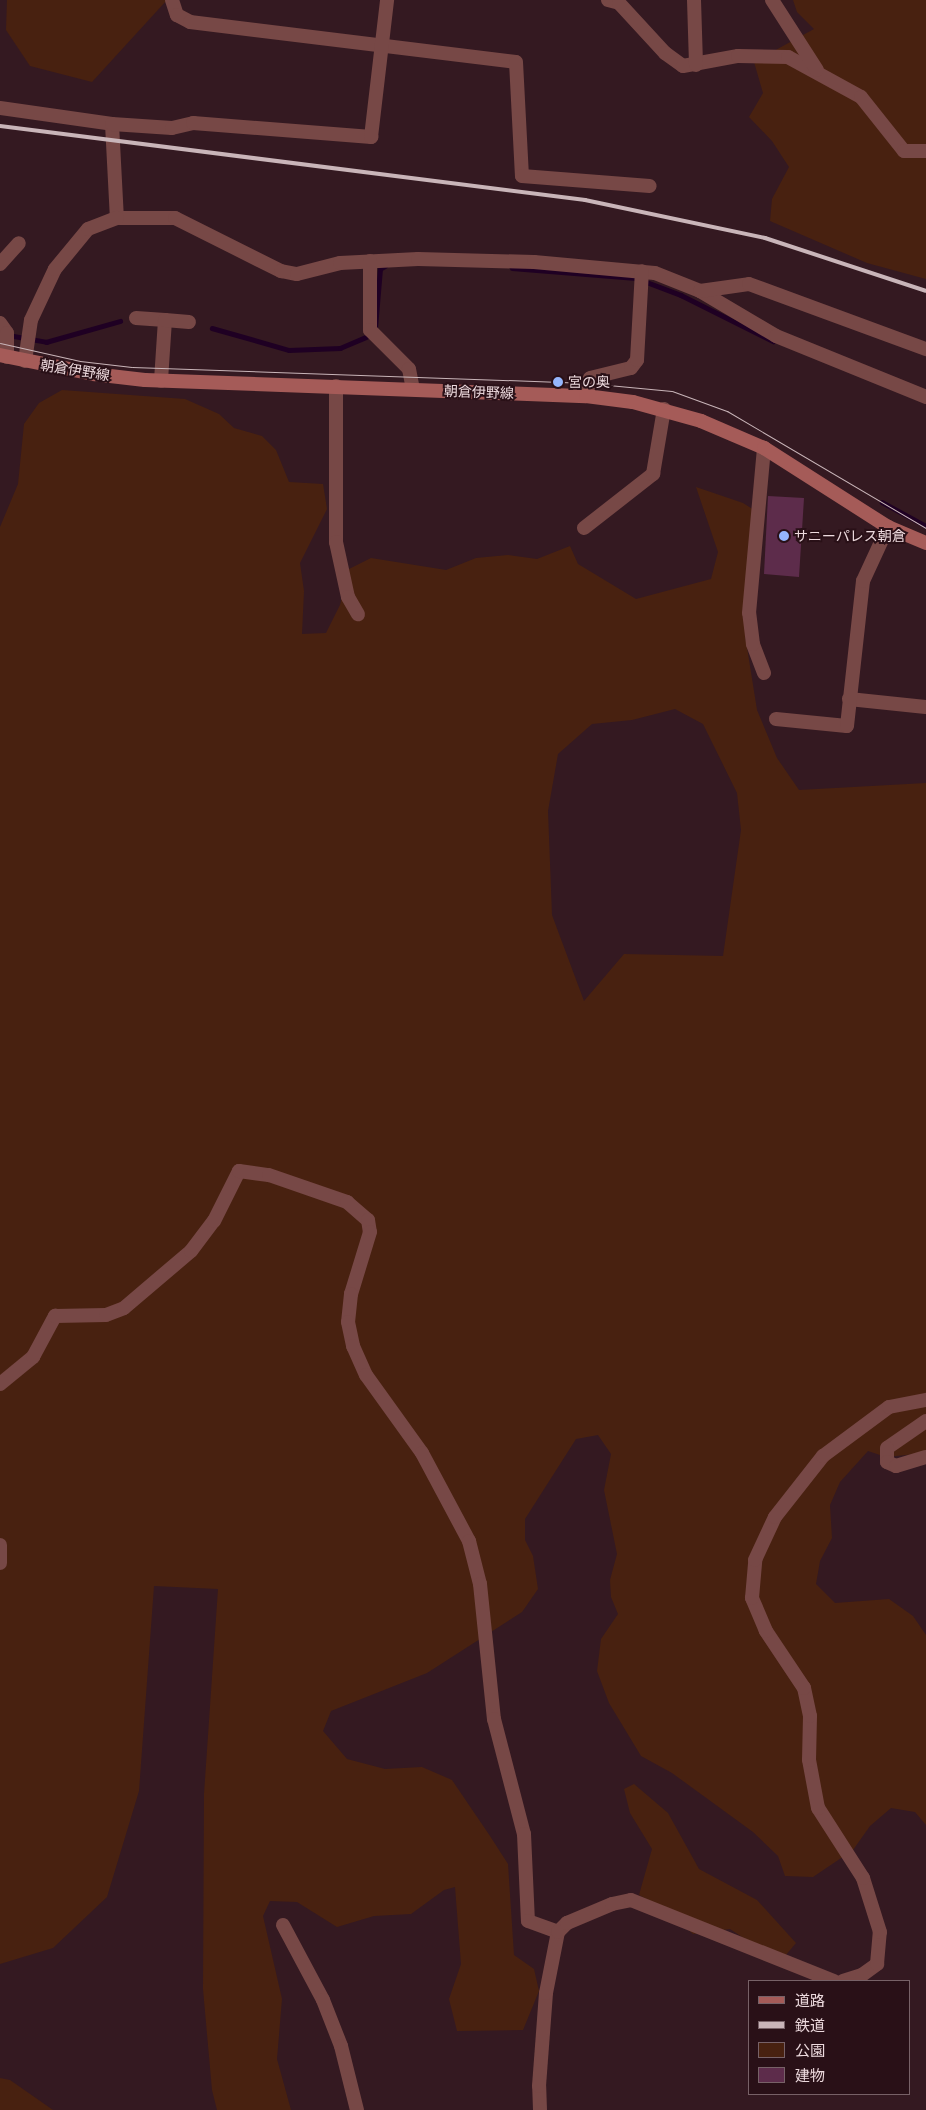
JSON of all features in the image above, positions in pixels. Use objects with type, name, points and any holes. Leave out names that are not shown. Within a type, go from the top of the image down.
[{"type":"main road","name":"朝倉伊野線","points":[[4,356],[93,374],[161,381],[586,396],[664,409],[764,448],[888,527],[926,543]]},
{"type":"street","points":[[172,0],[178,15],[190,22],[516,62],[522,176],[650,186]]},
{"type":"street","points":[[0,108],[112,124],[172,128],[193,123],[371,138],[387,0]]},
{"type":"street","points":[[608,0],[619,3],[665,54],[683,66],[755,55],[788,57],[817,70],[853,90],[872,107],[904,151],[926,151]]},
{"type":"street","points":[[694,0],[696,65]]},
{"type":"street","points":[[772,0],[817,70]]},
{"type":"street","points":[[112,124],[117,218]]},
{"type":"street","points":[[25,361],[34,311],[56,269],[88,229],[117,218],[175,218],[247,251],[270,267],[292,274],[370,261],[475,260],[642,271],[700,291],[776,336],[926,397]]},
{"type":"street","points":[[0,264],[19,243]]},
{"type":"street","points":[[370,261],[370,330],[409,369],[413,389]]},
{"type":"street","points":[[586,396],[590,378],[631,368],[638,360],[642,271]]},
{"type":"street","points":[[700,291],[749,284],[926,349]]},
{"type":"street","points":[[136,318],[189,322]]},
{"type":"street","points":[[161,381],[165,320]]},
{"type":"street","points":[[4,356],[5,331]]},
{"type":"street","points":[[336,386],[336,542],[348,596],[358,614]]},
{"type":"street","points":[[584,528],[653,474],[664,409]]},
{"type":"street","points":[[764,448],[749,613],[753,644],[764,673]]},
{"type":"street","points":[[776,719],[847,726],[863,581],[888,527]]},
{"type":"street","points":[[849,699],[926,707]]},
{"type":"street","points":[[0,1384],[33,1357],[55,1316],[106,1315],[124,1308],[191,1251],[214,1221],[239,1171],[269,1175],[348,1202],[368,1220],[370,1232],[351,1294],[348,1322],[353,1346],[366,1375],[422,1453],[469,1541],[480,1584],[494,1719],[524,1834],[528,1922],[558,1932]]},
{"type":"street","points":[[846,1980],[862,1975],[877,1964],[880,1932],[863,1878],[818,1808],[810,1760],[810,1716],[804,1688],[766,1631],[752,1598],[755,1560],[775,1517],[823,1456],[889,1407],[926,1400]]},
{"type":"street","points":[[926,1421],[887,1448],[886,1462],[896,1466],[926,1457]]},
{"type":"street","points":[[0,1545],[0,1563]]},
{"type":"street","points":[[540,2110],[538,2086],[546,1993],[558,1932],[567,1923],[612,1904],[631,1900],[831,1980]]},
{"type":"street","points":[[283,1925],[322,2000],[341,2046],[358,2110]]},
{"type":"green space","points":[[7,0],[167,0],[92,82],[30,66],[6,30]]},
{"type":"green space","points":[[793,0],[926,0],[926,279],[867,263],[770,221],[772,199],[789,167],[772,141],[749,117],[763,93],[754,62],[814,29],[797,12]]},
{"type":"green space","points":[[62,390],[185,399],[219,414],[234,428],[262,436],[276,450],[289,482],[323,484],[327,509],[300,563],[304,591],[302,634],[326,633],[340,605],[349,569],[371,558],[446,570],[476,558],[508,555],[537,559],[570,546],[578,564],[636,599],[711,579],[718,552],[696,487],[743,503],[762,515],[745,605],[745,635],[757,710],[777,758],[799,790],[926,783],[926,1453],[886,1457],[868,1451],[840,1482],[830,1505],[832,1538],[820,1561],[816,1584],[835,1603],[889,1599],[913,1616],[926,1635],[926,1825],[915,1812],[891,1808],[870,1826],[853,1850],[813,1877],[785,1876],[778,1856],[753,1832],[672,1773],[641,1756],[609,1703],[597,1671],[601,1639],[618,1614],[611,1597],[610,1580],[617,1554],[604,1490],[611,1454],[598,1435],[576,1439],[525,1519],[525,1540],[533,1556],[538,1589],[522,1612],[427,1673],[331,1711],[323,1731],[347,1759],[385,1769],[422,1767],[452,1780],[490,1836],[508,1864],[514,1955],[534,1969],[539,1991],[523,2030],[457,2031],[449,1999],[461,1964],[455,1887],[444,1890],[411,1914],[374,1916],[337,1927],[297,1902],[270,1901],[263,1916],[282,1999],[277,2059],[291,2110],[217,2110],[212,2090],[203,1989],[204,1794],[218,1589],[154,1586],[139,1791],[107,1897],[53,1948],[0,1964],[0,527],[18,484],[24,424],[39,403]],"holes":[[[675,709],[703,724],[737,793],[741,830],[723,956],[624,954],[584,1001],[552,915],[548,811],[558,754],[592,724],[632,720]]]},
{"type":"green space","points":[[634,1784],[668,1813],[699,1869],[757,1900],[796,1943],[780,1962],[730,1929],[693,1934],[661,1907],[639,1895],[652,1849],[630,1813],[624,1789]]},
{"type":"green space","points":[[0,2078],[10,2080],[53,2110],[0,2110]]},
{"type":"building","name":"サニーパレス朝倉","points":[[768,496],[804,498],[799,577],[764,574]]},
{"type":"waterway","points":[[375,328],[380,269],[385,266]]},
{"type":"waterway","points":[[512,268],[636,278],[681,295],[773,341]]},
{"type":"waterway","points":[[8,335],[46,342],[120,321]]},
{"type":"waterway","points":[[212,328],[289,350],[340,348],[366,337]]},
{"type":"waterway","points":[[882,502],[926,526]]},
{"type":"tram line","points":[[0,343],[80,361],[132,367],[587,383],[672,391],[727,411],[926,528]]},
{"type":"railway","points":[[0,126],[585,200],[765,238],[926,291]]},
{"type":"place","name":"宮の奥","points":[[558,382]]},
{"type":"place","name":"サニーパレス朝倉","points":[[784,536]]}]
